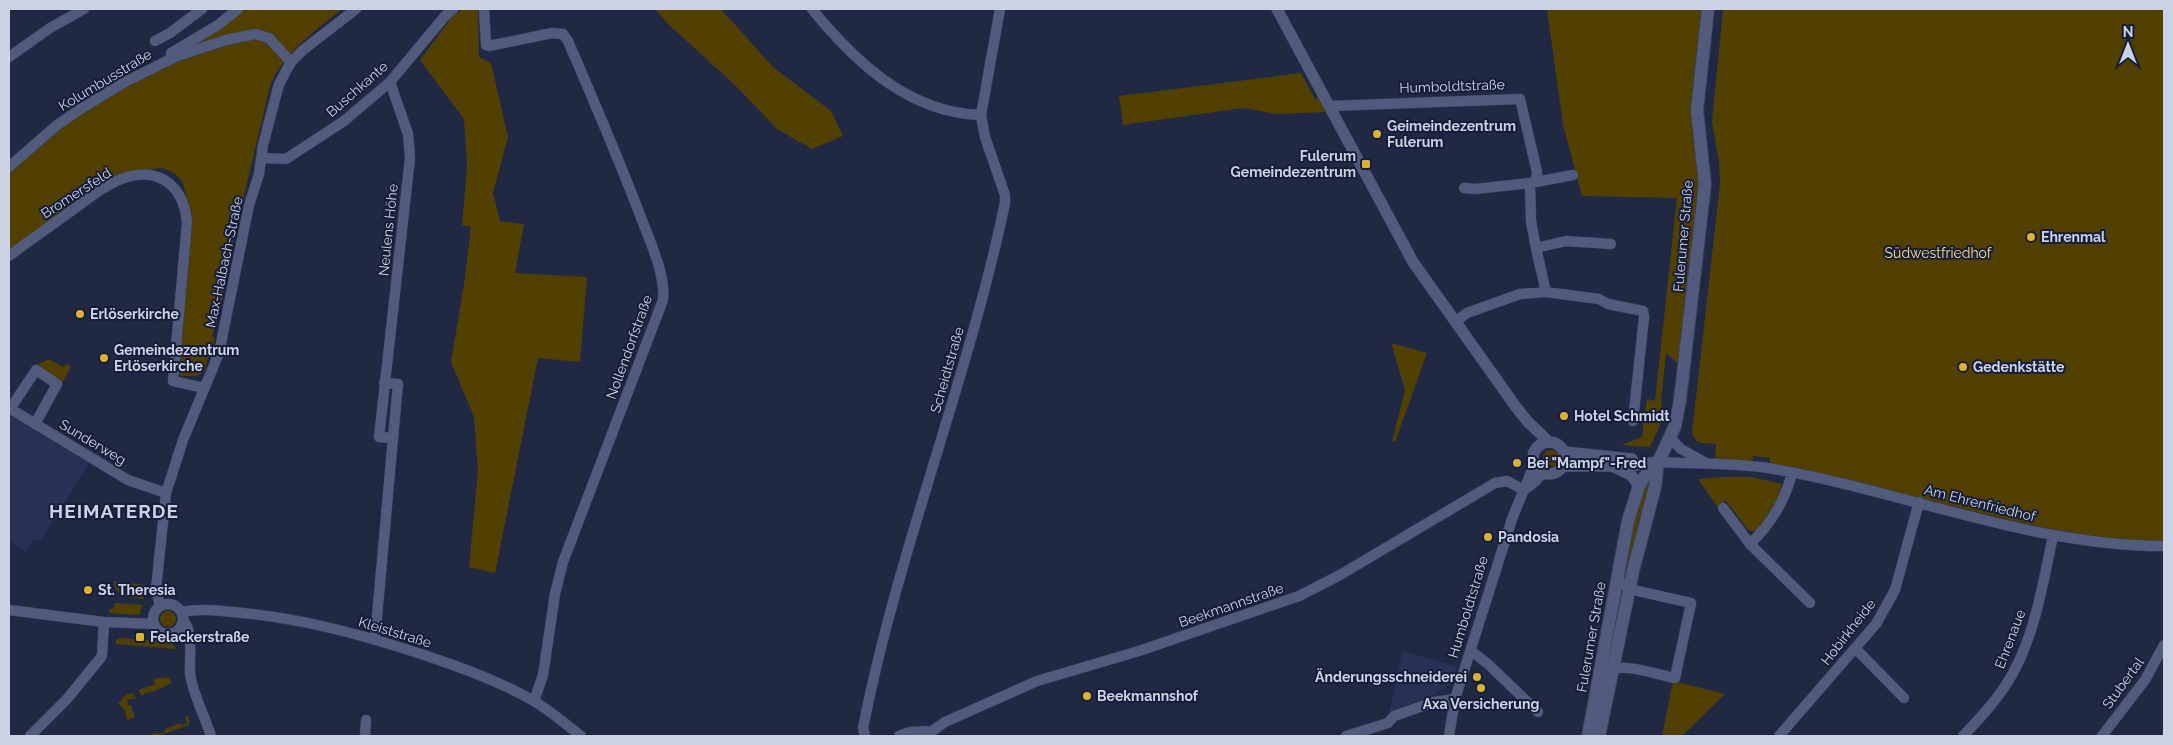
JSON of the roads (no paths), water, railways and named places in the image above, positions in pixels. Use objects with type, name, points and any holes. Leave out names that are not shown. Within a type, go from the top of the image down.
[{"type":"main road","name":"Fulerumer Straße","points":[[1588,736],[1628,521],[1639,486],[1645,476],[1658,462],[1670,438],[1678,412],[1684,376],[1705,184],[1698,110],[1708,9]]},
{"type":"main road","name":"Fulerumer Straße","points":[[1599,736],[1629,589],[1643,528],[1655,487],[1658,462]]},
{"type":"street","points":[[9,56],[50,28],[84,9]]},
{"type":"street","name":"Kolumbusstraße","points":[[155,42],[202,9]]},
{"type":"street","name":"Kolumbusstraße","points":[[168,59],[171,53],[179,47],[208,31],[238,9]]},
{"type":"street","name":"Max-Halbach-Straße","points":[[154,624],[154,614],[160,606],[156,589],[166,492],[183,440],[218,353],[249,205],[259,174],[261,158],[279,84],[291,62],[315,39],[356,9]]},
{"type":"street","name":"Buschkante","points":[[261,158],[286,159],[344,121],[390,82],[453,9]]},
{"type":"street","name":"Nollendorfstraße","points":[[484,9],[484,39],[486,45],[489,46],[552,33],[564,34],[622,168],[647,233],[664,287],[663,300],[563,562],[555,594],[542,674],[534,701]]},
{"type":"street","points":[[812,9],[848,50],[886,83],[938,108],[964,114],[981,115]]},
{"type":"street","name":"Scheidtstraße","points":[[865,736],[863,728],[874,675],[982,296],[1005,203],[1005,195],[985,137],[981,115],[1000,9]]},
{"type":"street","name":"Humboldtstraße","points":[[1277,9],[1413,262],[1454,322],[1528,422],[1548,441],[1555,442],[1565,452]]},
{"type":"street","name":"Kolumbusstraße","points":[[9,167],[57,126],[82,108],[168,59],[226,40],[256,34],[269,38],[291,62]]},
{"type":"street","name":"Neulens Höhe","points":[[375,639],[393,438],[379,437],[410,158],[408,134],[390,82]]},
{"type":"street","name":"Humboldtstraße","points":[[1330,106],[1520,98],[1537,172],[1533,182],[1531,221],[1546,292]]},
{"type":"street","name":"Bromersfeld","points":[[9,256],[87,200],[125,178],[141,174],[155,176],[167,181],[181,197],[186,208],[187,222],[173,381],[204,388]]},
{"type":"street","points":[[1464,188],[1476,189],[1573,175]]},
{"type":"street","points":[[1536,248],[1566,241],[1611,244]]},
{"type":"street","points":[[1454,322],[1468,313],[1520,294],[1546,292],[1599,299],[1608,304],[1642,311],[1644,317],[1633,421]]},
{"type":"street","points":[[10,409],[36,370],[58,384],[35,424]]},
{"type":"street","name":"Sunderweg","points":[[10,409],[128,480],[166,492]]},
{"type":"street","name":"Humboldtstraße","points":[[1449,736],[1455,699],[1509,526],[1524,490],[1538,469],[1533,459],[1536,448],[1528,422]]},
{"type":"street","name":"Am Ehrenfriedhof","points":[[1670,438],[1681,449],[1709,465]]},
{"type":"street","points":[[1536,448],[1548,441]]},
{"type":"street","points":[[1538,469],[1550,474],[1558,472],[1564,466],[1566,460],[1565,452],[1658,462]]},
{"type":"street","points":[[1564,466],[1613,466],[1658,462]]},
{"type":"street","name":"Am Ehrenfriedhof","points":[[1658,462],[1747,466],[1792,473],[1919,502],[2053,536],[2139,546],[2164,546]]},
{"type":"street","points":[[1613,466],[1630,475],[1639,486]]},
{"type":"street","points":[[1750,544],[1763,532],[1773,518],[1783,499],[1792,473]]},
{"type":"street","name":"Beekmannstraße","points":[[930,734],[945,722],[1037,681],[1140,651],[1298,596],[1340,575],[1494,483],[1507,480],[1524,490]]},
{"type":"street","name":"Hobirkheide","points":[[1779,736],[1876,624],[1895,590],[1919,502]]},
{"type":"street","points":[[1723,508],[1750,544],[1810,603]]},
{"type":"street","name":"Ehrenaue","points":[[1962,736],[1980,718],[2004,688],[2020,658],[2037,610],[2053,536]]},
{"type":"street","points":[[1600,672],[1614,667],[1675,678],[1691,602],[1629,589],[1617,579]]},
{"type":"street","points":[[160,606],[172,604],[182,616],[191,635],[189,644],[190,675],[212,736]]},
{"type":"street","name":"Kleiststraße","points":[[182,616],[200,609],[260,615],[297,620],[375,639],[482,676],[534,701],[581,736]]},
{"type":"street","points":[[9,610],[104,622],[154,624],[161,632],[174,633],[189,644]]},
{"type":"street","points":[[174,633],[178,630],[182,616]]},
{"type":"street","points":[[30,736],[67,699],[102,656],[104,622]]},
{"type":"street","name":"Stubertal","points":[[2102,736],[2145,680],[2164,645]]},
{"type":"street","points":[[1855,648],[1904,698]]},
{"type":"street","points":[[1471,651],[1488,664],[1538,712]]},
{"type":"street","points":[[1346,736],[1388,723],[1394,716],[1434,702],[1455,699]]},
{"type":"street","points":[[365,736],[366,720]]},
{"type":"street","points":[[899,736],[910,732],[930,734]]},
{"type":"place","name":"Geimeindezentrum Fulerum","points":[[1377,134]]},
{"type":"place","name":"Fulerum Gemeindezentrum","points":[[1366,164]]},
{"type":"place","name":"Ehrenmal","points":[[2031,237]]},
{"type":"place","name":"Erlöserkirche","points":[[80,314]]},
{"type":"place","name":"Gemeindezentrum Erlöserkirche","points":[[104,358]]},
{"type":"place","name":"Gedenkstätte","points":[[1963,367]]},
{"type":"place","name":"Hotel Schmidt","points":[[1564,416]]},
{"type":"place","name":"Bei \"Mampf\"-Fred","points":[[1517,463]]},
{"type":"place","name":"Pandosia","points":[[1488,537]]},
{"type":"place","name":"St. Theresia","points":[[88,590]]},
{"type":"place","name":"Felackerstraße","points":[[140,637]]},
{"type":"place","name":"Änderungsschneiderei","points":[[1477,677]]},
{"type":"place","name":"Axa Versicherung","points":[[1481,688]]},
{"type":"place","name":"Beekmannshof","points":[[1087,696]]},
{"type":"district","name":"HEIMATERDE","points":[[114,511]]},
{"type":"park label","name":"Südwestfriedhof","points":[[1938,253]]}]
